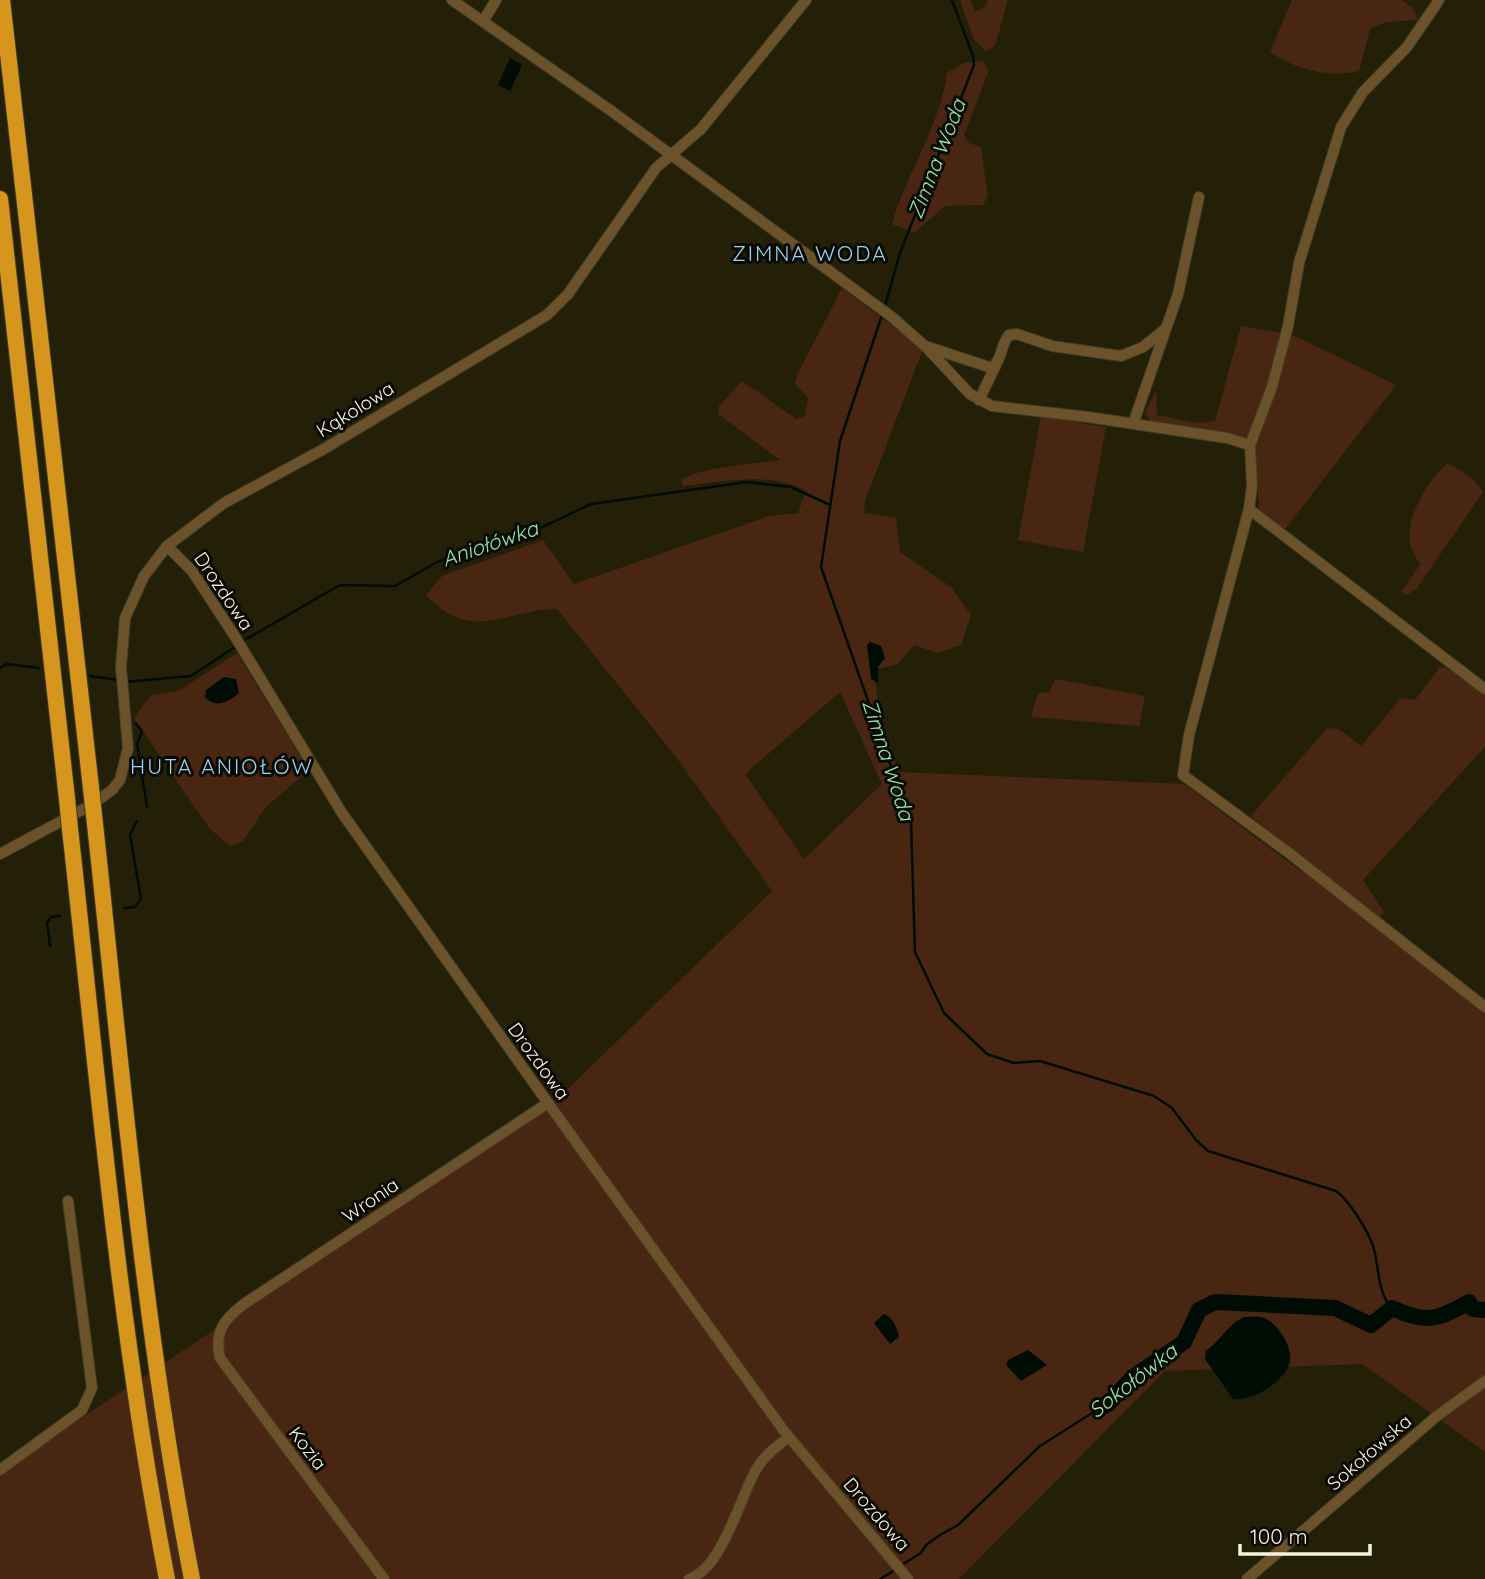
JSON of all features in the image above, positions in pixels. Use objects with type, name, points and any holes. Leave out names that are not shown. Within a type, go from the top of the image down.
[{"type":"highway","points":[[2,0],[148,1307],[174,1485],[192,1579]]},
{"type":"highway","points":[[0,199],[123,1306],[149,1487],[167,1579]]},
{"type":"street","points":[[452,0],[892,317],[979,400],[1007,409],[1133,424],[1227,438],[1250,445]]},
{"type":"street","points":[[482,21],[496,0]]},
{"type":"street","name":"Kąkolowa","points":[[0,854],[93,804],[112,790],[125,765],[128,748],[121,667],[125,618],[144,576],[167,546],[224,503],[322,450],[547,315],[568,294],[653,172],[692,138],[726,100],[806,0]]},
{"type":"street","points":[[1439,0],[1407,47],[1363,92],[1341,127],[1300,262],[1288,326],[1272,387],[1250,445],[1252,486],[1249,509],[1189,735],[1183,775],[1289,853],[1485,1007]]},
{"type":"street","points":[[1133,424],[1179,288],[1199,197]]},
{"type":"street","points":[[979,400],[1009,335],[1017,334],[1052,346],[1121,356],[1143,347],[1164,331]]},
{"type":"street","points":[[924,345],[987,368],[996,365]]},
{"type":"street","points":[[1249,509],[1485,689]]},
{"type":"street","name":"Drozdowa","points":[[167,546],[192,571],[342,813],[548,1103],[789,1437],[902,1571]]},
{"type":"street","name":"Wronia","points":[[218,1333],[230,1314],[244,1304],[548,1103]]},
{"type":"street","points":[[0,1470],[82,1410],[92,1388],[68,1201]]},
{"type":"street","name":"Kozia","points":[[218,1333],[220,1358],[384,1579]]},
{"type":"street","name":"Sokołowska","points":[[1247,1579],[1437,1416],[1485,1381]]},
{"type":"street","points":[[689,1579],[697,1576],[712,1560],[762,1462],[789,1437]]},
{"type":"shaded area","points":[[960,0],[970,0],[975,12],[985,6],[988,0],[1008,0],[995,46],[986,51],[974,40]]},
{"type":"shaded area","points":[[1292,0],[1401,0],[1413,8],[1418,20],[1386,22],[1370,29],[1359,71],[1324,73],[1301,68],[1270,52]]},
{"type":"shaded area","points":[[510,58],[522,65],[510,91],[498,85]]},
{"type":"shaded area","points":[[982,61],[989,70],[964,135],[969,143],[981,147],[988,196],[983,205],[945,206],[914,233],[892,224],[938,112],[947,73],[963,63]]},
{"type":"shaded area","points":[[842,288],[923,349],[865,501],[864,513],[896,518],[900,552],[951,587],[971,615],[961,645],[938,653],[914,645],[898,664],[874,670],[878,702],[875,708],[899,772],[1184,784],[1304,871],[1485,1010],[1485,1452],[1362,1364],[1165,1371],[959,1579],[0,1579],[0,1472],[546,1110],[772,891],[676,757],[557,609],[538,610],[490,621],[474,621],[459,618],[443,610],[426,595],[442,576],[543,540],[574,584],[769,516],[798,513],[806,491],[777,481],[746,480],[683,486],[681,481],[688,476],[712,469],[780,460],[718,414],[719,406],[742,381],[796,419],[805,416],[808,398],[795,384],[797,375]],"holes":[[[840,692],[882,784],[804,859],[745,774]]]},
{"type":"shaded area","points":[[1241,326],[1293,335],[1396,385],[1286,528],[1281,529],[1259,509],[1256,451],[1247,438],[1151,421],[1145,413],[1156,391],[1157,415],[1197,423],[1215,421]]},
{"type":"shaded area","points":[[1041,416],[1106,427],[1083,552],[1018,540]]},
{"type":"shaded area","points":[[1448,463],[1472,478],[1483,492],[1417,588],[1407,595],[1401,592],[1420,565],[1410,539],[1413,515],[1425,490]]},
{"type":"shaded area","points":[[870,642],[881,646],[885,658],[878,667],[878,683],[871,679],[867,645]]},
{"type":"shaded area","points":[[237,653],[309,770],[265,808],[243,841],[230,846],[209,828],[134,718],[151,695],[178,691]]},
{"type":"shaded area","points":[[1440,667],[1450,668],[1485,694],[1485,747],[1363,880],[1384,912],[1378,919],[1251,816],[1327,728],[1339,729],[1361,746],[1401,698],[1415,700]]},
{"type":"shaded area","points":[[224,677],[236,679],[239,693],[222,703],[209,701],[205,697],[206,690]]},
{"type":"shaded area","points":[[1056,679],[1145,696],[1139,726],[1031,717],[1038,693],[1049,692]]},
{"type":"shaded area","points":[[884,1314],[892,1320],[899,1337],[890,1344],[874,1323]]},
{"type":"shaded area","points":[[1244,1317],[1261,1317],[1272,1323],[1286,1342],[1290,1361],[1282,1376],[1267,1389],[1249,1397],[1233,1399],[1205,1359],[1206,1351],[1233,1324]]},
{"type":"shaded area","points":[[1028,1350],[1047,1365],[1021,1381],[1006,1365],[1008,1360]]},
{"type":"waterway","name":"Zimna Woda","points":[[885,306],[900,253],[974,65],[952,0]]},
{"type":"waterway","name":"Zimna Woda","points":[[882,315],[840,441],[821,567],[911,823],[915,952],[944,1013],[987,1054],[1014,1063],[1040,1061],[1154,1096],[1172,1108],[1196,1140],[1208,1151],[1336,1191],[1352,1208],[1371,1240],[1381,1285],[1391,1308]]},
{"type":"waterway","name":"Aniołówka","points":[[243,641],[340,585],[395,586],[439,561],[519,538],[591,504],[747,482],[791,487],[828,504]]},
{"type":"waterway","name":"Aniołówka","points":[[125,682],[191,676],[238,645]]},
{"type":"waterway","name":"Aniołówka","points":[[0,668],[7,664],[39,668]]},
{"type":"waterway","name":"Aniołówka","points":[[90,676],[118,680]]},
{"type":"waterway","points":[[136,724],[142,731],[137,744],[147,807]]},
{"type":"waterway","points":[[124,908],[135,907],[141,899],[130,835],[137,821]]},
{"type":"waterway","points":[[50,946],[47,923],[51,917],[60,916]]},
{"type":"waterway","name":"Sokołówka","points":[[1100,1408],[1108,1404],[1133,1377],[1184,1342],[1199,1310],[1215,1302],[1335,1308],[1371,1325],[1392,1308],[1423,1318],[1449,1313],[1469,1302],[1473,1309],[1485,1310]]},
{"type":"waterway","name":"Sokołówka","points":[[900,1566],[921,1553],[926,1545],[940,1535],[958,1525],[1040,1446],[1100,1408]]},
{"type":"waterway","name":"Sokołówka","points":[[880,1579],[895,1570]]},
{"type":"district","name":"ZIMNA WODA","points":[[810,254]]},
{"type":"district","name":"HUTA ANIOŁÓW","points":[[222,767]]}]
